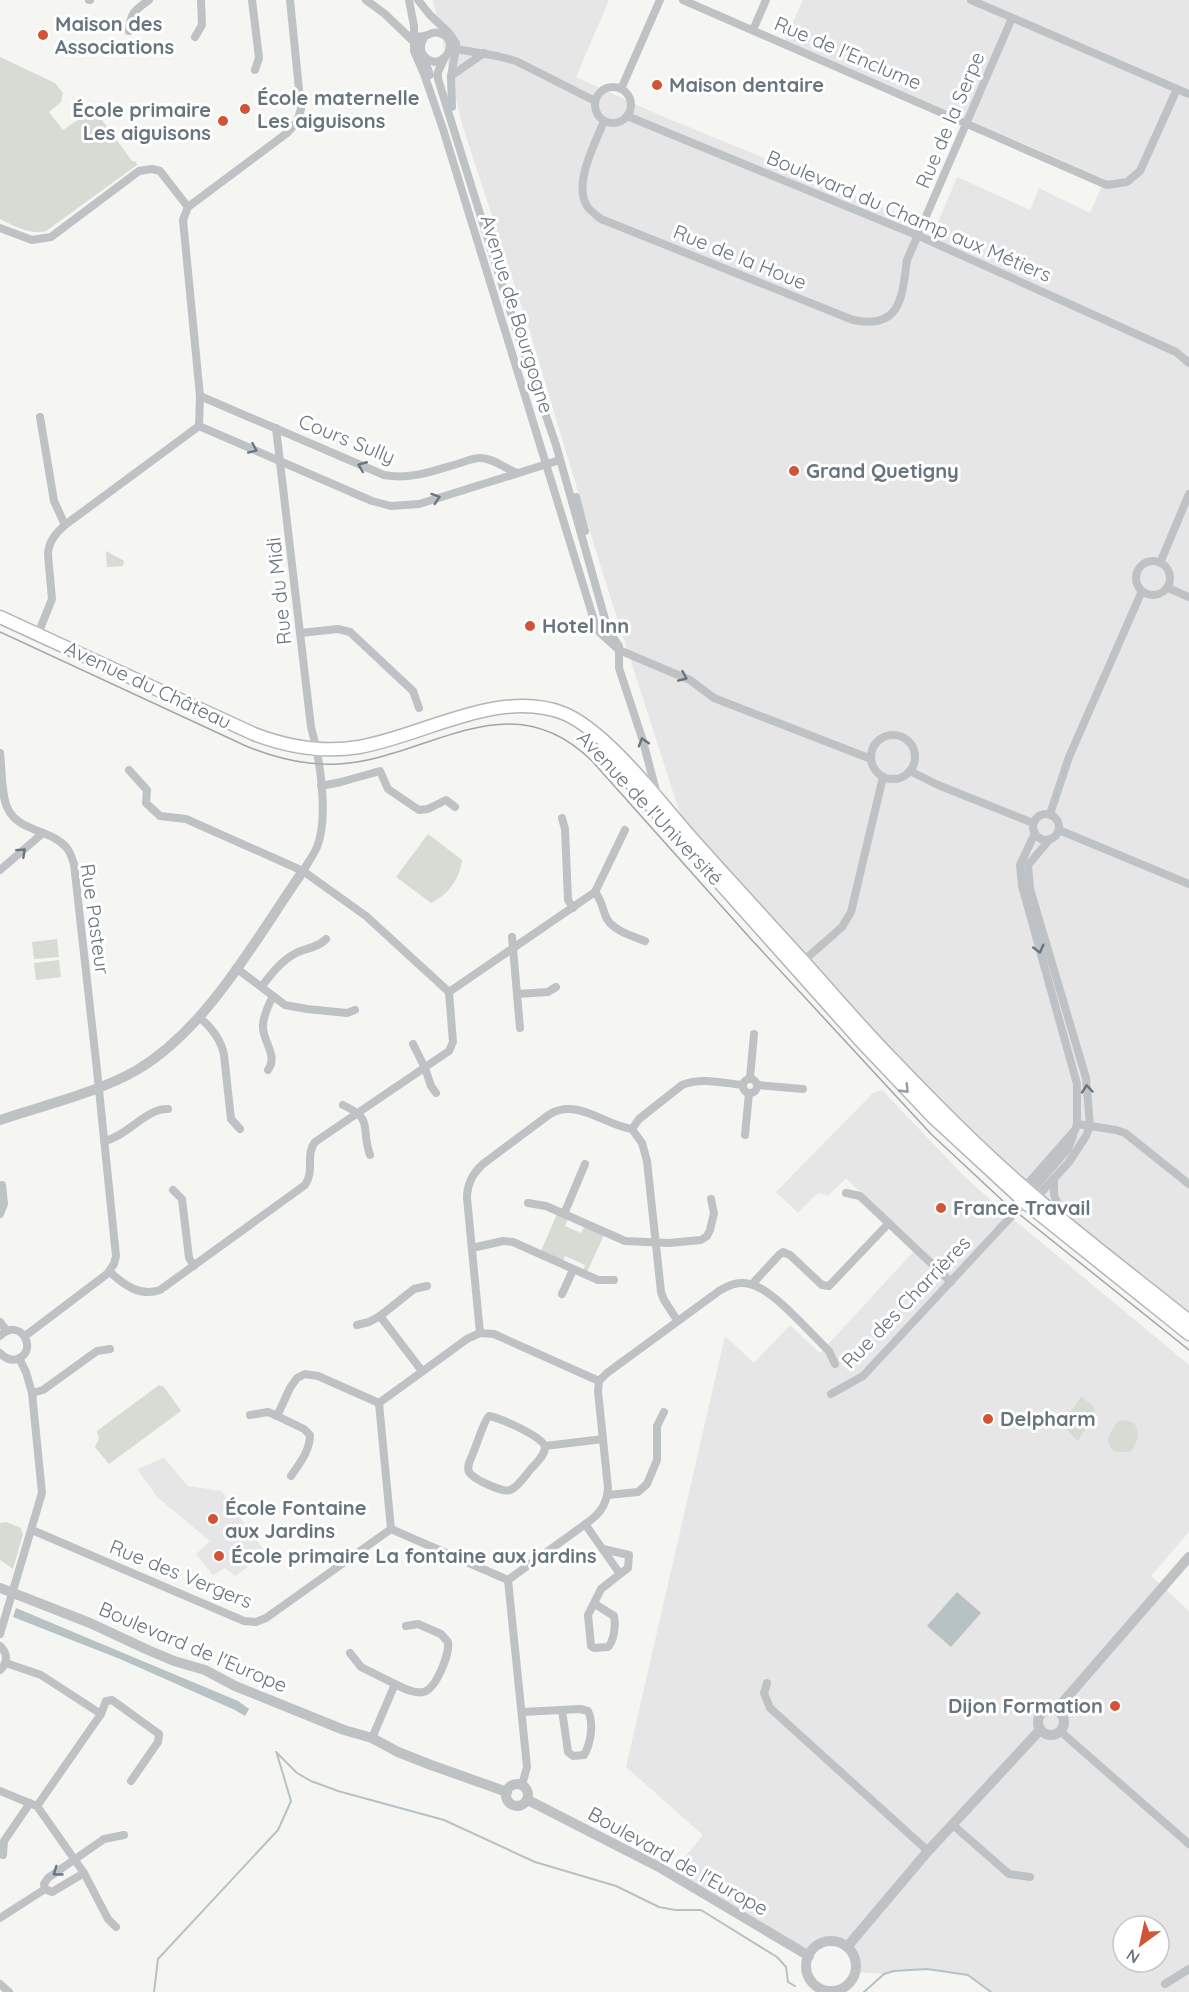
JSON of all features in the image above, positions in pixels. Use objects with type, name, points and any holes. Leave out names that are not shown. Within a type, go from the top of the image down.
[{"type":"main road","name":"Avenue du Château","points":[[0,616],[254,734],[298,748],[317,750],[362,746],[480,711],[517,705]]},
{"type":"main road","name":"Avenue de l'Université","points":[[517,705],[534,705],[552,709],[568,715],[597,735],[658,798],[799,965],[933,1117],[1189,1334]]},
{"type":"main road","name":"Avenue de l'Université","points":[[517,705],[554,716],[574,727],[594,743],[799,965]]},
{"type":"main road","name":"Avenue de l'Université","points":[[1028,1199],[1067,1223],[1189,1321]]},
{"type":"street","points":[[129,31],[133,13],[149,0]]},
{"type":"street","points":[[195,37],[202,25],[201,0]]},
{"type":"street","points":[[252,0],[259,58],[255,69]]},
{"type":"street","points":[[199,426],[200,396],[183,226],[188,207],[287,133],[297,122],[301,109],[290,0]]},
{"type":"street","points":[[366,0],[412,39],[426,59],[435,62],[444,59],[453,49],[454,38],[418,0]]},
{"type":"street","name":"Avenue de Bourgogne","points":[[408,0],[416,56],[443,129],[603,634],[610,644],[628,655],[690,680],[724,703],[773,721]]},
{"type":"street","points":[[621,89],[660,0]]},
{"type":"street","name":"Rue de l'Enclume","points":[[683,0],[1107,185],[1127,182],[1140,171],[1177,89]]},
{"type":"street","points":[[753,30],[765,0]]},
{"type":"street","points":[[971,0],[1189,94]]},
{"type":"street","name":"Rue de la Serpe","points":[[919,236],[1012,18]]},
{"type":"street","points":[[412,39],[434,32],[444,35],[453,49]]},
{"type":"street","points":[[422,53],[421,43],[425,36]]},
{"type":"street","points":[[453,49],[516,61],[595,101]]},
{"type":"street","name":"Avenue de Bourgogne","points":[[453,49],[451,103],[524,341],[583,518],[590,553],[609,615],[607,625]]},
{"type":"street","name":"Avenue de Bourgogne","points":[[422,53],[460,168],[548,464]]},
{"type":"street","points":[[451,76],[484,54]]},
{"type":"street","name":"Avenue de Bourgogne","points":[[444,59],[438,72],[438,79],[514,323],[560,460],[607,625],[619,648]]},
{"type":"street","points":[[608,88],[621,89],[629,99],[627,116],[616,123],[604,121],[596,112],[595,101],[598,95],[608,88]]},
{"type":"street","name":"Boulevard du Champ aux Métiers","points":[[627,116],[919,236],[1176,352],[1189,363]]},
{"type":"street","name":"Rue de la Houe","points":[[604,121],[584,174],[582,187],[588,208],[601,219],[853,320],[869,323],[879,321],[889,316],[900,303],[905,285],[907,260],[919,236]]},
{"type":"street","points":[[0,228],[32,240],[51,237],[139,171],[148,169],[160,171],[188,207]]},
{"type":"street","name":"Boulevard du Champ aux Métiers","points":[[1176,352],[1189,353]]},
{"type":"street","name":"Cours Sully","points":[[200,396],[375,471],[399,478],[424,474],[478,458],[491,460],[507,470],[518,473]]},
{"type":"street","points":[[40,417],[54,501],[65,525]]},
{"type":"street","points":[[199,426],[372,501],[391,506],[419,504],[560,460]]},
{"type":"street","points":[[38,634],[52,599],[48,549],[54,537],[65,525],[199,426]]},
{"type":"street","name":"Rue du Midi","points":[[276,428],[311,727],[317,750],[321,786],[320,837],[303,872]]},
{"type":"street","points":[[1160,563],[1189,495]]},
{"type":"street","points":[[1150,561],[1165,566],[1170,576],[1168,588],[1158,595],[1146,594],[1136,581],[1138,570],[1150,561]]},
{"type":"street","points":[[1168,588],[1189,597]]},
{"type":"street","points":[[1050,814],[1069,757],[1142,591]]},
{"type":"street","points":[[300,633],[338,629],[350,632],[413,691],[419,708]]},
{"type":"street","points":[[619,648],[619,668],[643,741],[658,798]]},
{"type":"street","points":[[773,721],[776,719],[872,758]]},
{"type":"street","points":[[773,721],[783,730],[872,758]]},
{"type":"street","points":[[890,735],[907,740],[915,758],[910,771],[898,778],[884,777],[879,774],[872,758],[877,742],[890,735]]},
{"type":"street","name":"Rue Pasteur","points":[[0,753],[5,802],[8,810],[19,823],[57,839],[68,848],[74,864],[116,1256],[110,1272]]},
{"type":"street","points":[[25,1336],[110,1272],[132,1288],[152,1293],[165,1288],[305,1185],[310,1174],[309,1153],[313,1144],[425,1068],[449,1051],[453,1045],[449,992],[366,916],[303,872],[186,819],[160,816],[146,803],[147,790],[129,770]]},
{"type":"street","points":[[321,786],[380,771],[388,789],[419,810],[428,809],[446,800],[455,807]]},
{"type":"street","points":[[910,771],[938,785],[1033,823]]},
{"type":"street","points":[[799,965],[842,927],[851,912],[884,777]]},
{"type":"street","points":[[1028,1199],[1054,1178],[1080,1146],[1090,1126],[1086,1078],[1030,889],[1028,865],[1059,830],[1056,819],[1050,814],[1040,815],[1033,823]]},
{"type":"street","points":[[562,818],[565,829],[568,900],[573,908]]},
{"type":"street","points":[[1033,823],[1035,833],[1041,839],[1050,839]]},
{"type":"street","points":[[449,992],[595,892],[626,830]]},
{"type":"street","points":[[1059,830],[1189,884]]},
{"type":"street","points":[[0,870],[43,832]]},
{"type":"street","points":[[1028,1199],[1068,1149],[1076,1127],[1077,1084],[1022,886],[1020,865],[1035,833]]},
{"type":"street","points":[[0,1120],[98,1088],[136,1070],[159,1055],[199,1017],[303,872]]},
{"type":"street","points":[[595,892],[602,901],[611,924],[645,941]]},
{"type":"street","points":[[512,937],[520,1028]]},
{"type":"street","points":[[262,986],[282,962],[321,944],[326,939]]},
{"type":"street","points":[[236,968],[285,1005],[347,1013],[355,1010]]},
{"type":"street","points":[[517,994],[548,992],[556,987]]},
{"type":"street","points":[[268,1070],[272,1056],[263,1024],[273,996]]},
{"type":"street","points":[[199,1017],[216,1034],[223,1050],[231,1119],[240,1130]]},
{"type":"street","points":[[750,1078],[754,1034]]},
{"type":"street","points":[[413,1044],[436,1093]]},
{"type":"street","points":[[742,1085],[744,1080],[750,1078],[755,1080],[757,1085],[754,1092],[749,1093]]},
{"type":"street","points":[[632,1129],[639,1119],[682,1084],[698,1080],[742,1085]]},
{"type":"street","points":[[742,1085],[749,1093]]},
{"type":"street","points":[[757,1085],[803,1089]]},
{"type":"street","points":[[745,1135],[749,1093]]},
{"type":"street","points":[[343,1105],[358,1112],[364,1123],[365,1143],[370,1155]]},
{"type":"street","points":[[104,1141],[116,1138],[154,1111],[168,1109]]},
{"type":"street","points":[[480,1332],[467,1191],[474,1173],[483,1164],[559,1109],[578,1109],[619,1127],[632,1129],[642,1143],[647,1161],[662,1296],[677,1320]]},
{"type":"street","points":[[1076,1127],[1090,1126],[1125,1133],[1189,1184]]},
{"type":"street","points":[[564,1214],[585,1164]]},
{"type":"street","points":[[1054,1178],[1054,1195],[1067,1223]]},
{"type":"street","points":[[0,1214],[4,1204],[2,1185]]},
{"type":"street","points":[[173,1190],[182,1200],[189,1258],[194,1266]]},
{"type":"street","points":[[846,1193],[860,1196],[951,1282]]},
{"type":"street","points":[[528,1203],[546,1206],[625,1240],[669,1243],[704,1238],[710,1230],[714,1213],[711,1199]]},
{"type":"street","name":"Rue des Charrières","points":[[831,1394],[863,1376],[1028,1199]]},
{"type":"street","points":[[508,1580],[585,1524],[600,1511],[608,1495],[598,1390],[599,1381],[607,1373],[677,1320],[726,1287],[741,1283],[754,1285],[755,1281],[783,1252],[790,1255],[822,1286],[829,1286],[889,1223]]},
{"type":"street","points":[[472,1248],[502,1241],[513,1242],[598,1280],[614,1280]]},
{"type":"street","points":[[562,1294],[573,1270]]},
{"type":"street","name":"Rue des Charrières","points":[[754,1285],[776,1300],[822,1344],[836,1364]]},
{"type":"street","points":[[357,1325],[380,1316],[414,1289],[427,1286]]},
{"type":"street","points":[[380,1316],[422,1371]]},
{"type":"street","points":[[0,1322],[3,1333],[17,1330],[27,1340],[27,1350],[19,1358],[6,1359],[0,1353]]},
{"type":"street","points":[[379,1403],[466,1339],[480,1332],[494,1334],[599,1381]]},
{"type":"street","points":[[32,1392],[44,1390],[97,1351],[110,1349]]},
{"type":"street","points":[[0,1634],[32,1530],[42,1488],[32,1392],[19,1358]]},
{"type":"street","points":[[277,1416],[290,1388],[297,1378],[305,1374],[318,1376],[379,1403]]},
{"type":"street","points":[[379,1403],[391,1529],[508,1580]]},
{"type":"street","points":[[250,1415],[268,1412],[304,1429],[310,1436],[301,1461],[291,1476]]},
{"type":"street","points":[[608,1495],[638,1492],[647,1484],[657,1460],[657,1426],[664,1412]]},
{"type":"street","points":[[489,1416],[535,1436],[545,1446],[540,1458],[512,1490],[501,1490],[477,1479],[469,1472],[469,1463],[485,1420],[489,1416]]},
{"type":"street","points":[[545,1446],[603,1439]]},
{"type":"street","points":[[585,1524],[620,1574]]},
{"type":"street","name":"Rue des Vergers","points":[[32,1530],[244,1621],[256,1622],[274,1613],[391,1529]]},
{"type":"street","points":[[595,1604],[614,1617],[612,1641],[608,1647],[594,1648],[590,1645],[588,1617],[601,1589],[628,1568],[629,1555],[603,1549]]},
{"type":"street","points":[[1056,1710],[1064,1720],[1060,1731],[1052,1735],[1044,1733],[1037,1722],[1040,1714],[1046,1710],[1056,1710],[1189,1557]]},
{"type":"street","points":[[508,1580],[527,1767],[522,1785]]},
{"type":"street","name":"Boulevard de l'Europe","points":[[0,1588],[90,1623],[174,1661],[205,1670],[235,1686],[344,1730],[372,1738],[398,1752],[507,1792]]},
{"type":"street","points":[[350,1653],[361,1667],[395,1684],[418,1693],[428,1691],[436,1680],[448,1650],[448,1642],[441,1634],[418,1624],[406,1626]]},
{"type":"street","points":[[0,1646],[6,1653],[3,1667],[41,1675],[100,1714]]},
{"type":"street","points":[[767,1683],[764,1693],[770,1708],[928,1851]]},
{"type":"street","points":[[372,1738],[395,1684]]},
{"type":"street","points":[[3,1855],[4,1841],[34,1805],[100,1714],[106,1701],[112,1700],[159,1734],[158,1742],[131,1781]]},
{"type":"street","points":[[522,1712],[562,1710],[584,1709],[590,1716],[591,1728],[584,1755],[573,1756],[568,1752],[562,1710]]},
{"type":"street","points":[[847,1947],[928,1851],[1040,1730]]},
{"type":"street","points":[[1060,1731],[1189,1844]]},
{"type":"street","points":[[522,1785],[527,1790],[528,1800],[522,1805],[512,1805],[507,1799],[507,1792],[512,1786],[522,1785]]},
{"type":"street","points":[[0,1791],[34,1805],[75,1859],[108,1919],[116,1927]]},
{"type":"street","name":"Boulevard de l'Europe","points":[[528,1800],[659,1867],[809,1956]]},
{"type":"street","points":[[953,1825],[1009,1874],[1030,1877]]},
{"type":"street","points":[[45,1889],[46,1880],[104,1839],[124,1835]]},
{"type":"street","points":[[45,1889],[52,1892],[84,1873]]},
{"type":"street","points":[[0,1917],[45,1889]]},
{"type":"street","points":[[823,1942],[835,1942],[847,1947],[855,1960],[852,1980],[840,1989],[832,1991],[816,1989],[808,1976],[809,1956],[823,1942]]},
{"type":"street","points":[[1166,1984],[1189,1969]]},
{"type":"street","points":[[0,1984],[9,1992]]},
{"type":"shaded area","points":[[433,0],[609,0],[576,77],[657,114],[936,227],[957,177],[1030,210],[1039,188],[1090,213],[1105,179],[785,40],[803,0],[1189,0],[1189,1317],[1027,1186],[864,1027],[683,823],[603,574],[529,329],[462,124]]},
{"type":"shaded area","points":[[0,57],[55,83],[63,93],[61,102],[49,112],[63,130],[94,109],[137,165],[46,231],[28,231],[0,219]]},
{"type":"shaded area","points":[[106,551],[124,561],[123,566],[107,567]]},
{"type":"shaded area","points":[[428,834],[462,860],[459,873],[452,885],[431,903],[396,877]]},
{"type":"shaded area","points":[[57,939],[59,957],[34,959],[32,942]]},
{"type":"shaded area","points":[[59,960],[61,977],[36,980],[34,963]]},
{"type":"shaded area","points":[[882,1090],[967,1179],[1189,1365],[1189,1532],[1151,1576],[1189,1611],[1189,1992],[991,1992],[968,1975],[927,1969],[894,1971],[884,1974],[855,1972],[852,1953],[847,1947],[835,1942],[819,1944],[809,1956],[671,1874],[703,1835],[626,1767],[725,1336],[754,1363],[790,1325],[820,1353],[916,1249],[846,1178],[828,1196],[818,1193],[798,1213],[776,1192],[873,1093]]},
{"type":"shaded area","points":[[557,1214],[568,1219],[565,1226],[581,1233],[585,1226],[604,1235],[587,1272],[583,1270],[585,1265],[565,1256],[563,1261],[541,1251]]},
{"type":"shaded area","points":[[159,1385],[164,1387],[181,1411],[109,1464],[95,1447],[99,1438],[97,1431]]},
{"type":"shaded area","points":[[1081,1396],[1094,1407],[1095,1412],[1078,1441],[1061,1424]]},
{"type":"shaded area","points":[[1126,1420],[1134,1423],[1136,1427],[1138,1435],[1136,1442],[1130,1452],[1116,1452],[1109,1445],[1109,1437],[1118,1421]]},
{"type":"shaded area","name":"École Fontaine aux Jardins","points":[[164,1458],[188,1486],[221,1491],[266,1553],[235,1576],[225,1568],[213,1575],[196,1554],[210,1541],[158,1498],[137,1469]]},
{"type":"shaded area","points":[[6,1522],[21,1528],[23,1534],[13,1569],[0,1560],[0,1523]]},
{"type":"shaded area","points":[[957,1592],[981,1613],[951,1647],[927,1626]]},
{"type":"shaded area","points":[[16,1608],[238,1701],[249,1709],[245,1716],[120,1659],[13,1617]]},
{"type":"waterway","points":[[276,1752],[297,1773],[311,1781],[338,1791],[444,1820],[535,1862],[616,1886],[659,1907],[675,1910],[701,1910],[777,1957],[786,1967],[788,1982],[795,1986]]},
{"type":"waterway","points":[[154,1992],[158,1959],[278,1830],[291,1801],[277,1754]]},
{"type":"waterway","points":[[864,1992],[884,1974],[894,1971],[927,1969],[968,1975],[991,1992]]},
{"type":"tram line","points":[[0,632],[246,746],[291,760],[315,764],[339,764],[373,759],[468,730],[499,724],[530,726],[561,737],[592,761],[750,938],[931,1134],[1004,1202],[1189,1350]]},
{"type":"place","name":"Maison des Associations","points":[[43,35]]},
{"type":"place","name":"Maison dentaire","points":[[657,85]]},
{"type":"place","name":"École maternelle Les aiguisons","points":[[245,109]]},
{"type":"place","name":"École primaire Les aiguisons","points":[[223,121]]},
{"type":"place","name":"Grand Quetigny","points":[[794,471]]},
{"type":"place","name":"Hotel Inn","points":[[530,626]]},
{"type":"place","name":"France Travail","points":[[941,1208]]},
{"type":"place","name":"Delpharm","points":[[988,1419]]},
{"type":"place","name":"École Fontaine aux Jardins","points":[[213,1519]]},
{"type":"place","name":"École primaire La fontaine aux jardins","points":[[219,1556]]},
{"type":"place","name":"Dijon Formation","points":[[1115,1706]]}]
